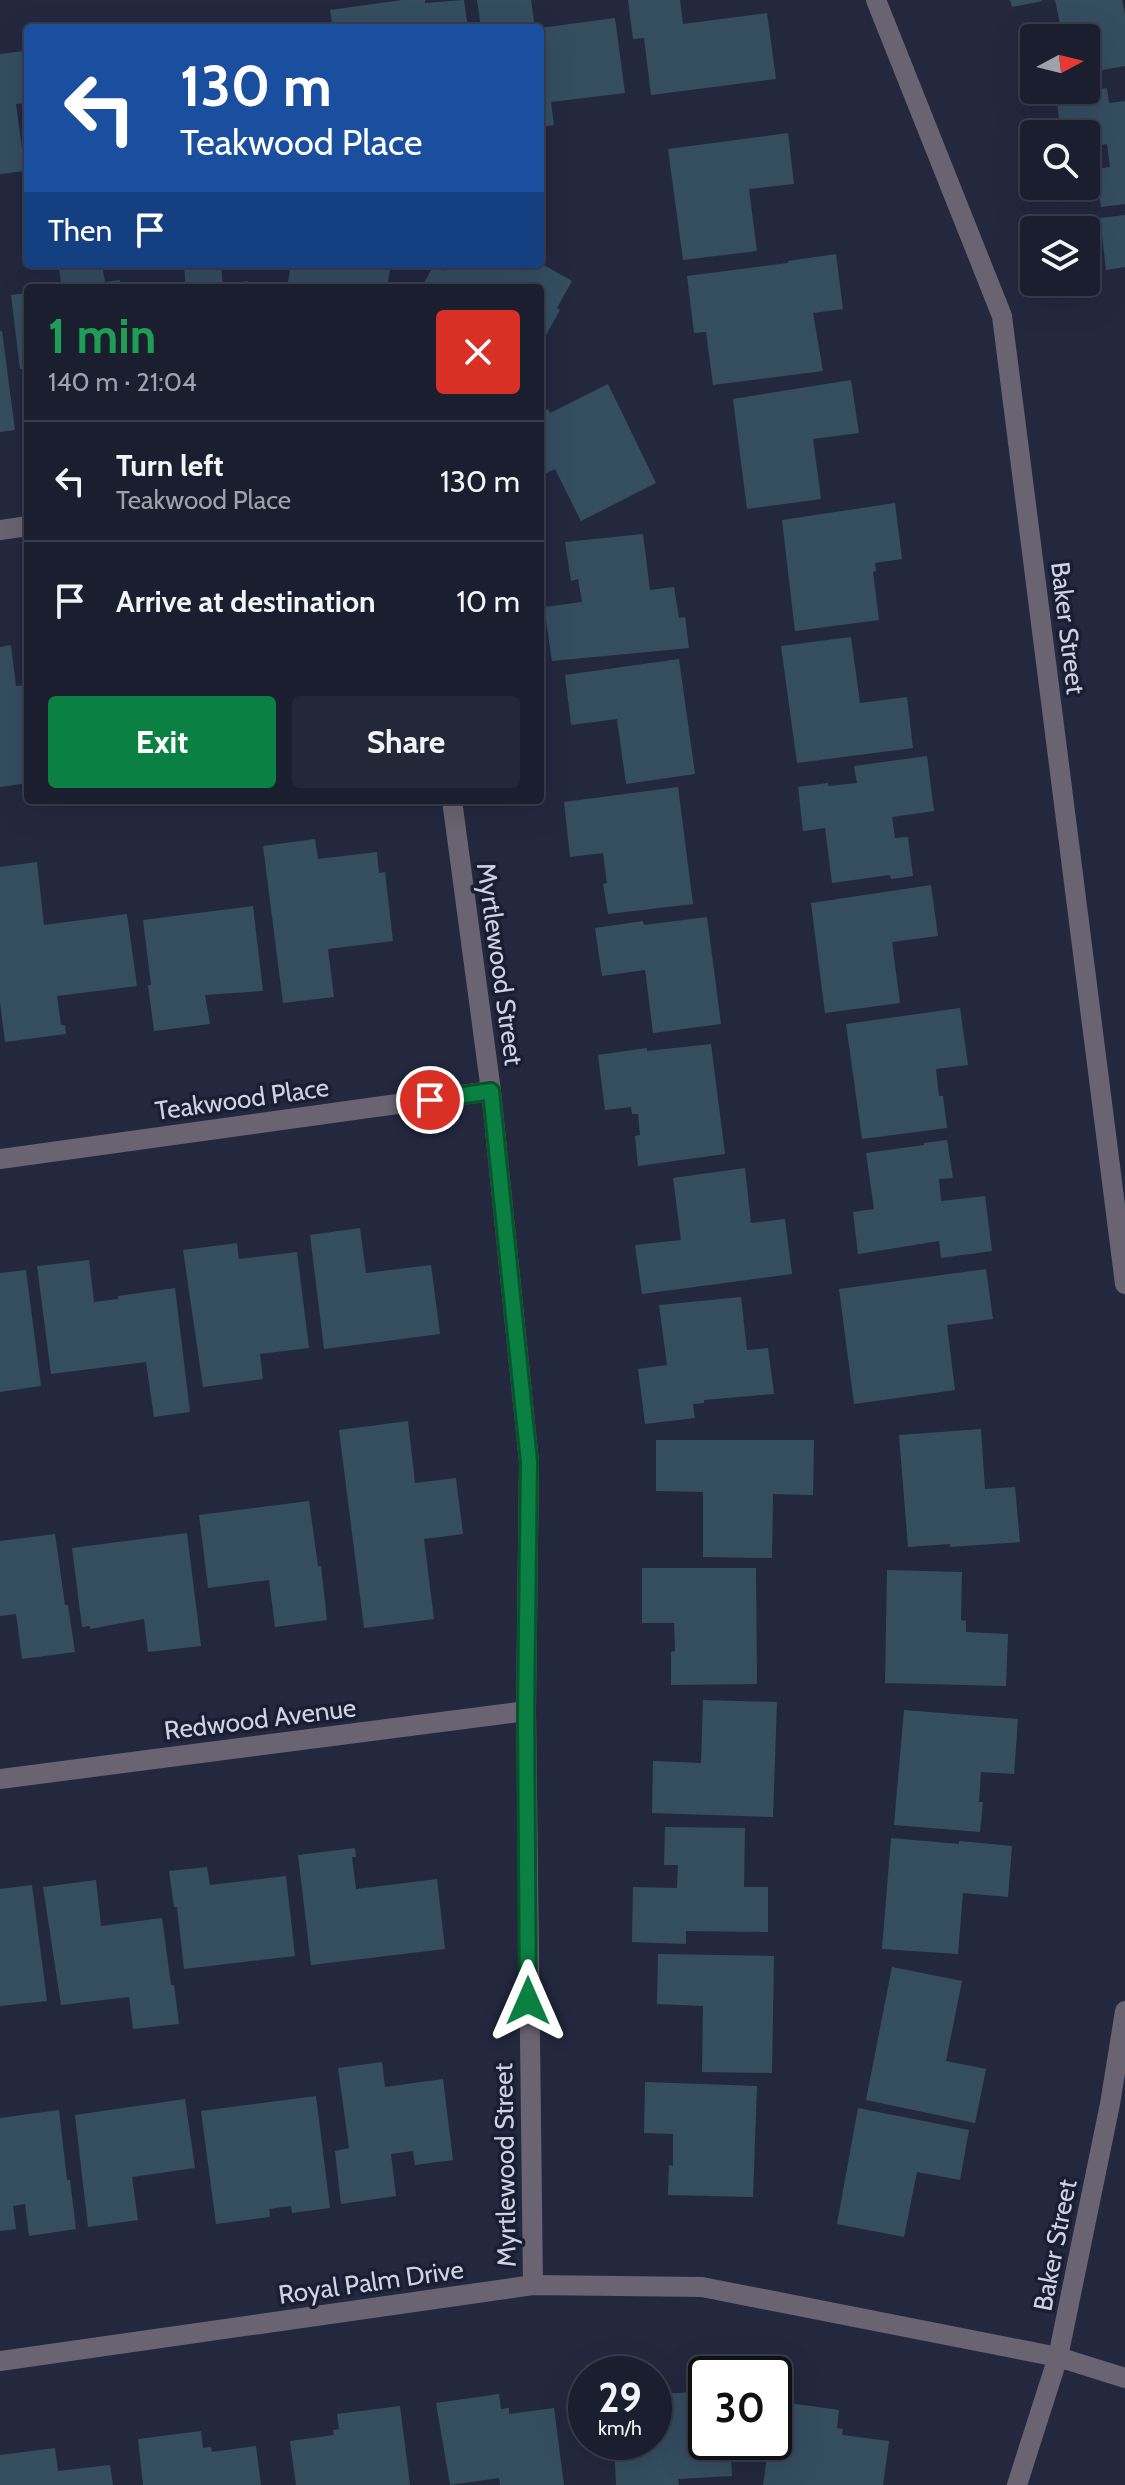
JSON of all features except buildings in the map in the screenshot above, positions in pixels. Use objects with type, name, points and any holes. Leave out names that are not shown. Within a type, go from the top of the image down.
[{"type":"street","name":"Baker Street","points":[[876,0],[1002,316],[1125,1284]]},
{"type":"street","points":[[0,530],[24,527]]},
{"type":"street","name":"Myrtlewood Street","points":[[453,804],[491,1091],[529,1462],[526,1711],[533,2285]]},
{"type":"street","name":"Teakwood Place","points":[[0,1159],[491,1091]]},
{"type":"street","name":"Redwood Avenue","points":[[0,1779],[526,1711]]},
{"type":"street","name":"Baker Street","points":[[1017,2485],[1058,2357],[1110,2104],[1125,2011]]},
{"type":"street","name":"Royal Palm Drive","points":[[0,2361],[533,2285],[702,2287],[1058,2357],[1125,2378]]},
{"type":"route","points":[[430,1100],[491,1091],[529,1462],[526,1711],[528,2001]]}]
